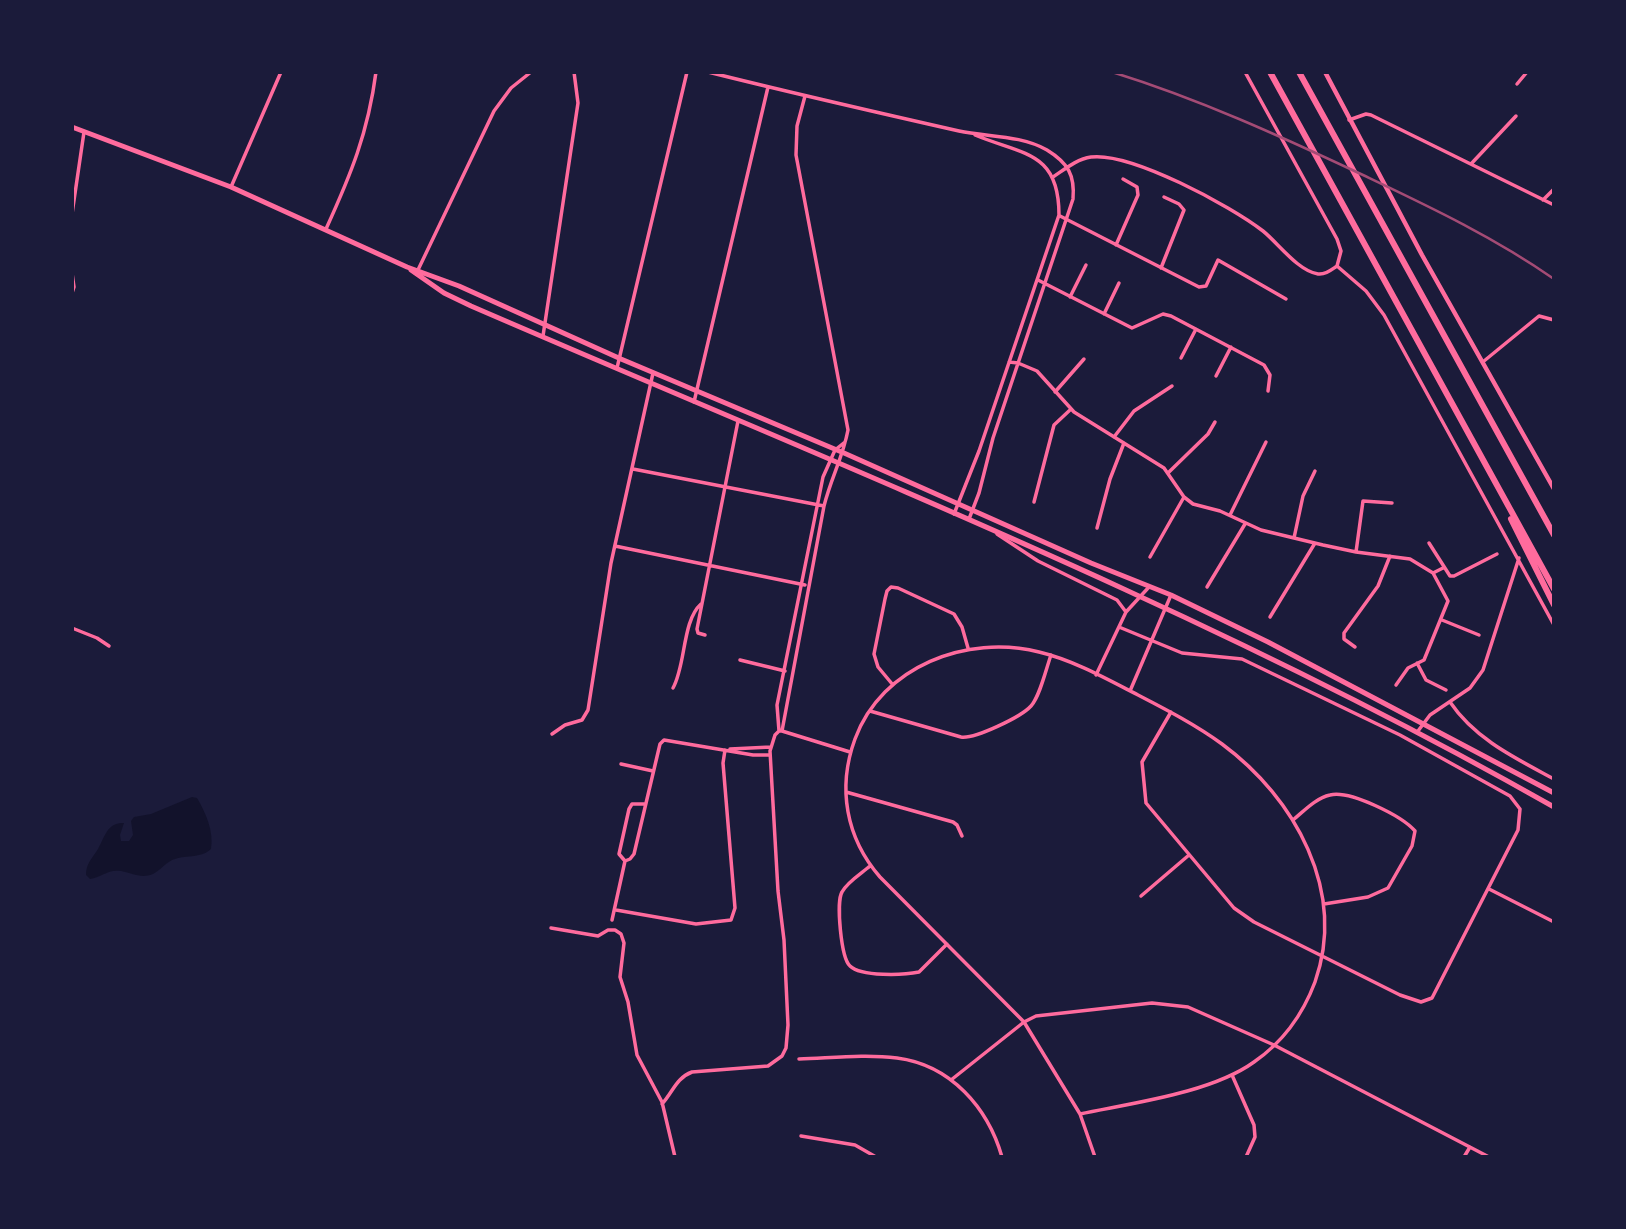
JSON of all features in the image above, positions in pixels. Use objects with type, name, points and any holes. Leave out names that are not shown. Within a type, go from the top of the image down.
[{"type":"highway","points":[[1270,72],[1554,589]]},
{"type":"highway","points":[[1299,72],[1554,535]]},
{"type":"highway","points":[[1467,430],[1554,605]]},
{"type":"main road","points":[[72,127],[231,187],[417,272],[1171,595],[1554,793]]},
{"type":"main road","points":[[417,272],[443,293],[1166,607],[1418,732],[1554,807]]},
{"type":"street","points":[[231,187],[281,72]]},
{"type":"street","points":[[326,229],[362,143],[376,72]]},
{"type":"street","points":[[417,272],[494,111],[512,88],[531,72]]},
{"type":"street","points":[[543,337],[578,103],[574,72]]},
{"type":"street","points":[[617,368],[687,72]]},
{"type":"street","points":[[708,72],[970,133],[1025,152],[1040,162],[1053,177],[1059,199],[1059,215],[979,451],[954,514]]},
{"type":"street","points":[[1053,177],[1068,166],[1092,157],[1111,158],[1137,166],[1219,201],[1265,233],[1307,270],[1324,274],[1337,266],[1341,251],[1337,239],[1245,72]]},
{"type":"street","points":[[1325,72],[1422,255],[1554,488]]},
{"type":"street","points":[[1517,83],[1527,72]]},
{"type":"street","points":[[694,402],[768,86]]},
{"type":"street","points":[[662,1104],[684,1075],[692,1072],[768,1066],[776,1062],[786,1048],[788,1026],[771,747],[775,735],[780,731],[831,477],[844,453],[848,430],[847,412],[796,155],[797,126],[806,96]]},
{"type":"street","points":[[1349,120],[1371,115],[1554,205]]},
{"type":"street","points":[[1471,164],[1516,116]]},
{"type":"street","points":[[72,214],[84,131]]},
{"type":"street","points":[[968,520],[1067,218],[1073,192],[1068,166],[1040,146],[1006,137],[970,133]]},
{"type":"street","points":[[1116,245],[1138,195],[1137,187],[1123,179]]},
{"type":"street","points":[[1543,200],[1554,188]]},
{"type":"street","points":[[1161,268],[1184,210],[1179,204],[1164,197]]},
{"type":"street","points":[[1059,215],[1199,287],[1204,287],[1218,260],[1286,299]]},
{"type":"street","points":[[1070,297],[1086,265]]},
{"type":"street","points":[[1337,266],[1366,291],[1384,315],[1554,625]]},
{"type":"street","points":[[72,273],[72,293]]},
{"type":"street","points":[[1038,280],[1132,328],[1163,314],[1196,329],[1267,368],[1270,375],[1268,391]]},
{"type":"street","points":[[1104,314],[1119,283]]},
{"type":"street","points":[[1484,361],[1536,318],[1542,316],[1554,320]]},
{"type":"street","points":[[1181,358],[1196,329]]},
{"type":"street","points":[[1216,376],[1231,347]]},
{"type":"street","points":[[1055,392],[1084,359]]},
{"type":"street","points":[[1009,362],[1037,372],[1070,410],[1158,463],[1169,472],[1184,498],[1193,504],[1213,508],[1245,524],[1294,538],[1356,552],[1410,559],[1433,573],[1447,598],[1442,619],[1424,660],[1404,671],[1396,685]]},
{"type":"street","points":[[552,734],[565,725],[582,720],[588,710],[603,605],[653,373]]},
{"type":"street","points":[[1114,438],[1134,411],[1172,386]]},
{"type":"street","points":[[1034,502],[1054,425],[1070,410]]},
{"type":"street","points":[[705,635],[696,631],[738,421]]},
{"type":"street","points":[[1169,472],[1208,433],[1215,422]]},
{"type":"street","points":[[780,731],[776,711],[818,505],[830,460],[835,450],[845,442]]},
{"type":"street","points":[[1230,515],[1266,442]]},
{"type":"street","points":[[1097,528],[1110,479],[1124,443]]},
{"type":"street","points":[[632,469],[824,506]]},
{"type":"street","points":[[1294,538],[1303,496],[1315,471]]},
{"type":"street","points":[[1150,557],[1184,498]]},
{"type":"street","points":[[1356,552],[1363,501],[1392,503]]},
{"type":"street","points":[[1207,587],[1245,524]]},
{"type":"street","points":[[995,532],[1038,561],[1117,600],[1126,612]]},
{"type":"street","points":[[1270,617],[1315,543]]},
{"type":"street","points":[[1429,543],[1448,576],[1454,576],[1497,554]]},
{"type":"street","points":[[615,546],[810,586]]},
{"type":"street","points":[[1355,647],[1344,639],[1344,633],[1378,586],[1390,556]]},
{"type":"street","points":[[1418,732],[1430,715],[1470,688],[1483,670],[1519,558]]},
{"type":"street","points":[[1433,573],[1443,568]]},
{"type":"street","points":[[893,685],[878,667],[874,654],[885,598],[891,587],[954,614],[962,626],[968,648]]},
{"type":"street","points":[[1096,675],[1126,612],[1149,587]]},
{"type":"street","points":[[1130,691],[1171,595]]},
{"type":"street","points":[[673,688],[680,670],[692,614],[703,603]]},
{"type":"street","points":[[1442,619],[1479,635]]},
{"type":"street","points":[[1119,627],[1182,653],[1242,659],[1388,730],[1510,796],[1520,809],[1518,830],[1432,998],[1424,1002],[1416,1001],[1322,957],[1238,912],[1148,808],[1144,796],[1142,762],[1171,712]]},
{"type":"street","points":[[72,628],[97,638],[108,646]]},
{"type":"street","points":[[1080,1114],[1196,1087],[1231,1074],[1254,1063],[1290,1030],[1311,991],[1322,957],[1324,904],[1315,866],[1293,820],[1252,771],[1223,745],[1171,712],[1051,655],[1021,649],[968,648],[926,663],[893,685],[870,711],[859,728],[850,752],[846,792],[849,824],[870,866],[1024,1022],[1080,1114],[1095,1157]]},
{"type":"street","points":[[870,711],[961,737],[972,737],[1031,706],[1051,655]]},
{"type":"street","points":[[740,660],[785,671]]},
{"type":"street","points":[[1417,663],[1426,680],[1446,690]]},
{"type":"street","points":[[786,665],[794,667]]},
{"type":"street","points":[[1450,702],[1459,716],[1479,734],[1513,757],[1554,779]]},
{"type":"street","points":[[780,731],[850,752]]},
{"type":"street","points":[[612,920],[625,861],[634,854],[660,744],[664,740],[771,755]]},
{"type":"street","points":[[725,750],[771,747]]},
{"type":"street","points":[[615,909],[696,924],[726,922],[734,915],[723,763],[725,750]]},
{"type":"street","points":[[621,764],[653,771]]},
{"type":"street","points":[[846,792],[953,822],[962,836]]},
{"type":"street","points":[[1293,820],[1326,795],[1341,793],[1380,809],[1415,831],[1412,846],[1388,888],[1368,897],[1324,904]]},
{"type":"street","points":[[625,861],[619,855],[629,809],[632,804],[644,804]]},
{"type":"street","points":[[1142,895],[1189,855]]},
{"type":"street","points":[[870,866],[847,886],[841,896],[843,953],[849,966],[871,973],[919,972],[947,944]]},
{"type":"street","points":[[1489,889],[1554,922]]},
{"type":"street","points":[[551,928],[596,936],[615,930],[621,934],[625,948],[620,977],[628,1002],[637,1055],[662,1104],[675,1157]]},
{"type":"street","points":[[951,1080],[1024,1022],[1040,1015],[1174,1003],[1274,1045],[1489,1157]]},
{"type":"street","points":[[799,1059],[897,1058],[914,1062],[951,1080],[975,1101],[985,1115],[1002,1157]]},
{"type":"street","points":[[1231,1074],[1254,1125],[1255,1136],[1246,1157]]},
{"type":"street","points":[[802,1136],[855,1145],[876,1157]]},
{"type":"street","points":[[1464,1157],[1470,1147]]},
{"type":"shaded area","points":[[192,797],[197,798],[208,823],[212,843],[207,852],[172,860],[148,875],[116,871],[90,879],[86,875],[90,861],[107,831],[114,825],[124,823],[121,841],[129,841],[133,835],[131,821],[134,817],[151,814]]},
{"type":"railway","points":[[1112,72],[1208,106],[1363,175],[1484,236],[1554,279]]}]
